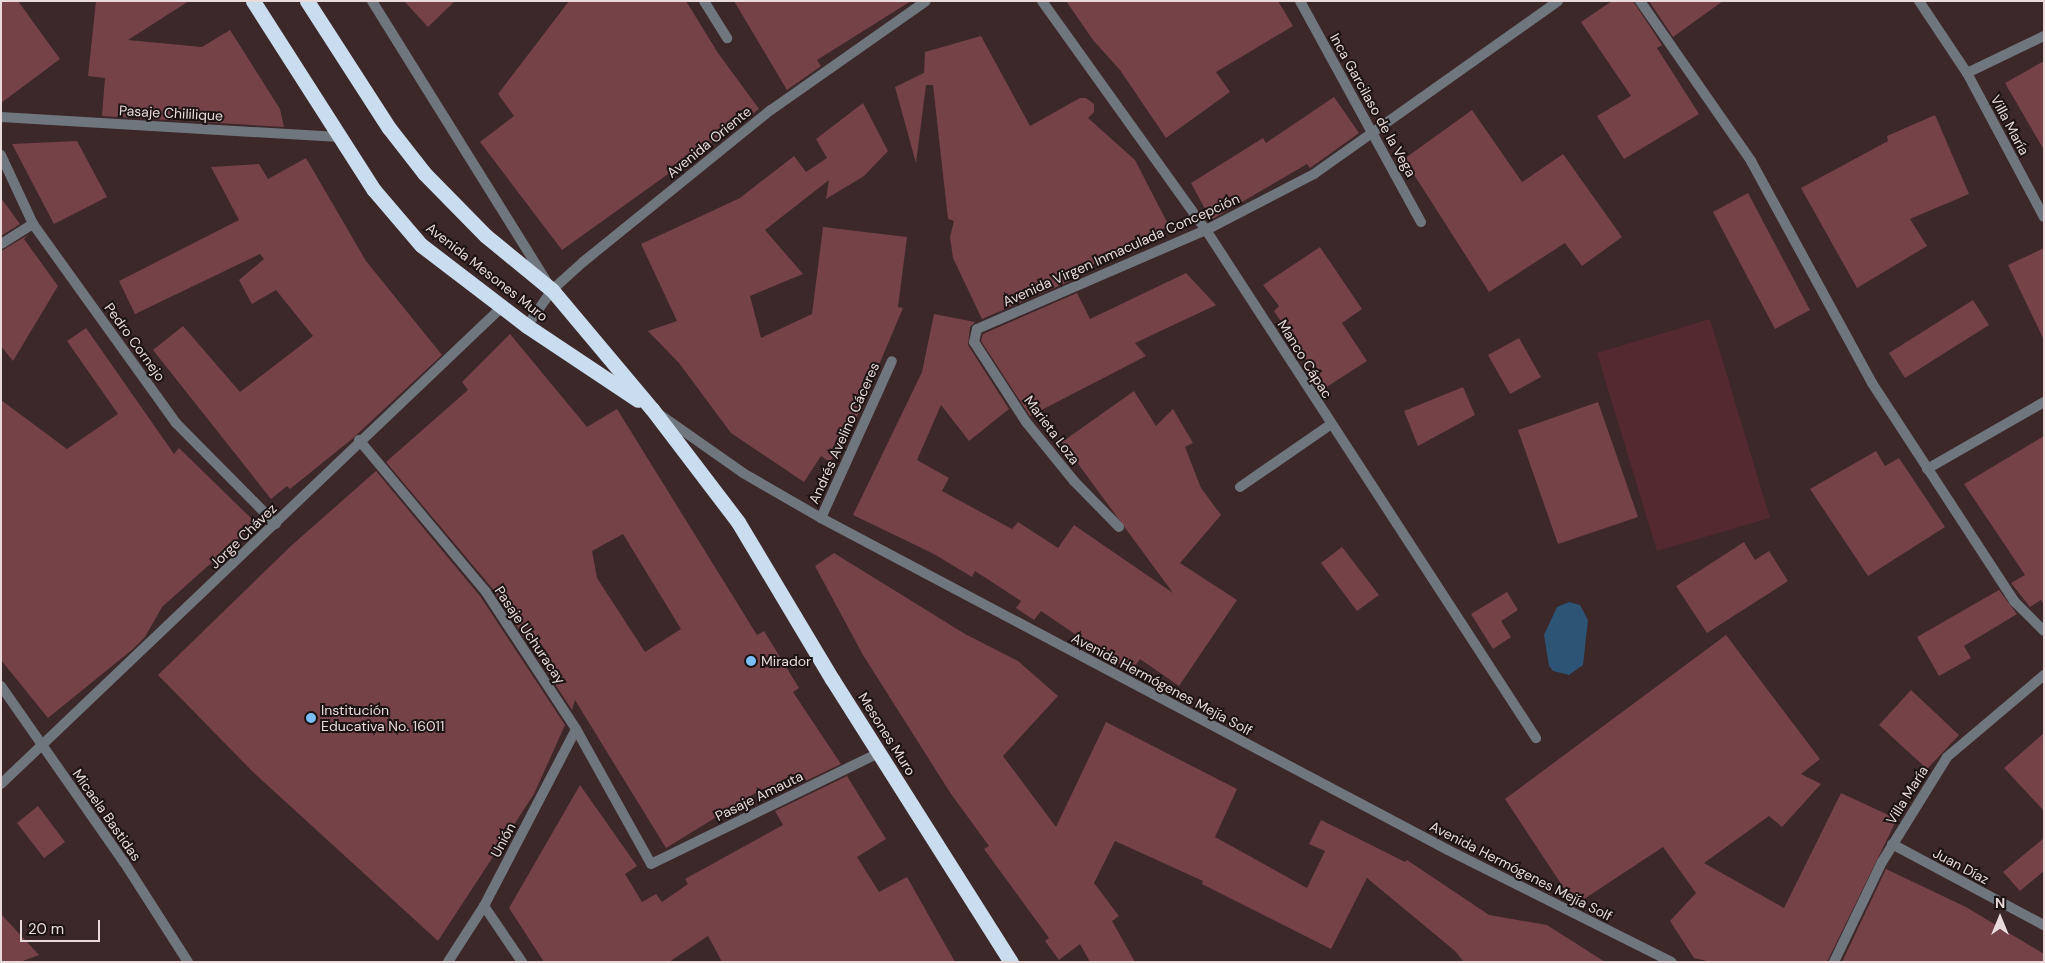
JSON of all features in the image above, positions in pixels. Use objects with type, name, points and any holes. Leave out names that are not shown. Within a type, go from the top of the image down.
[{"type":"highway","name":"Avenida Mesones Muro","points":[[254,1],[374,190],[421,245],[526,326],[652,409]]},
{"type":"highway","name":"Mesones Muro","points":[[308,1],[389,128],[424,173],[486,236],[552,290],[652,409],[738,522],[879,753],[1011,962]]},
{"type":"street","points":[[372,1],[552,290]]},
{"type":"street","points":[[704,1],[727,38]]},
{"type":"street","name":"Avenida Oriente","points":[[526,326],[552,290],[583,262],[771,110],[926,1]]},
{"type":"street","name":"Manco Cápac","points":[[1042,1],[1206,230],[1330,425],[1536,738]]},
{"type":"street","name":"Inca Garcilaso de la Vega","points":[[1300,1],[1421,222]]},
{"type":"street","name":"Avenida Virgen Inmaculada Concepción","points":[[974,342],[977,329],[1206,230],[1314,174],[1374,135],[1558,1]]},
{"type":"street","points":[[1640,1],[1751,161],[1872,383],[2014,601],[2044,631]]},
{"type":"street","name":"Villa María","points":[[1919,1],[1967,73],[2044,217]]},
{"type":"street","points":[[1967,73],[2044,36]]},
{"type":"street","name":"Pasaje Chililique","points":[[1,117],[339,137]]},
{"type":"street","name":"Pedro Cornejo","points":[[1,155],[33,224],[176,423],[276,524]]},
{"type":"street","points":[[1,244],[33,224]]},
{"type":"street","name":"Jorge Chávez","points":[[1,784],[276,524],[359,440],[502,306]]},
{"type":"street","name":"Marieta Loza","points":[[974,342],[1026,422],[1074,481],[1119,527]]},
{"type":"street","name":"Andrés Avelino Cáceres","points":[[821,518],[892,361]]},
{"type":"street","points":[[1928,469],[2044,402]]},
{"type":"street","name":"Avenida Hermógenes Mejía Solf","points":[[652,409],[743,473],[821,518],[1431,841],[1672,962]]},
{"type":"street","points":[[1240,487],[1330,425]]},
{"type":"street","name":"Pasaje Uchuracay","points":[[359,440],[486,592],[576,729],[651,864]]},
{"type":"street","name":"Villa María","points":[[1834,962],[1892,844],[1947,757],[2044,675]]},
{"type":"street","name":"Micaela Bastidas","points":[[1,686],[124,862],[188,962]]},
{"type":"street","name":"Unión","points":[[448,962],[484,906],[576,729]]},
{"type":"street","name":"Pasaje Amauta","points":[[651,864],[879,753]]},
{"type":"street","name":"Juan Díaz","points":[[1892,844],[2044,925]]},
{"type":"street","points":[[484,906],[522,962]]},
{"type":"shaded area","points":[[1710,319],[1770,518],[1657,551],[1597,353]]},
{"type":"water","points":[[1569,602],[1580,605],[1588,620],[1583,665],[1569,675],[1553,671],[1549,666],[1544,635],[1557,607]]},
{"type":"building","points":[[1,1],[18,1],[60,59],[1,103]]},
{"type":"building","points":[[96,1],[189,1],[128,40],[202,47],[230,30],[280,109],[284,127],[102,116],[105,78],[88,76]]},
{"type":"building","points":[[404,1],[455,1],[428,27]]},
{"type":"building","points":[[569,1],[686,1],[718,53],[759,109],[562,250],[480,142],[514,116],[498,94]]},
{"type":"building","points":[[734,1],[911,1],[817,60],[821,66],[787,90]]},
{"type":"building","points":[[1066,1],[1278,1],[1293,26],[1216,72],[1230,92],[1166,138],[1120,70],[1093,40]]},
{"type":"building","points":[[1612,1],[1633,1],[1662,45],[1657,48],[1699,114],[1624,159],[1597,116],[1631,96],[1581,22]]},
{"type":"building","points":[[1649,1],[1723,1],[1673,37]]},
{"type":"building","points":[[981,36],[1030,126],[1080,98],[1086,98],[1094,104],[1094,112],[1088,118],[1135,160],[1169,226],[1068,277],[1070,281],[982,319],[953,258],[950,237],[954,221],[948,219],[933,85],[926,85],[916,163],[895,87],[924,73],[925,52]]},
{"type":"building","points":[[2044,61],[2044,150],[2005,83]]},
{"type":"building","points":[[1334,97],[1359,133],[1310,168],[1307,164],[1211,220],[1191,183],[1263,138],[1266,143]]},
{"type":"building","points":[[863,103],[888,151],[864,176],[826,199],[829,180],[765,230],[803,274],[750,296],[761,338],[812,314],[823,227],[907,237],[898,307],[903,308],[851,431],[830,462],[821,456],[804,482],[731,433],[679,363],[648,331],[677,321],[641,244],[740,198],[794,156],[806,172],[827,158],[816,139]]},
{"type":"building","points":[[1472,110],[1522,182],[1563,154],[1622,237],[1582,266],[1565,243],[1489,292],[1404,159]]},
{"type":"building","points":[[1935,115],[1969,194],[1910,219],[1927,246],[1857,288],[1801,188],[1888,141],[1887,136]]},
{"type":"building","points":[[77,141],[107,197],[54,224],[12,144]]},
{"type":"building","points":[[306,158],[366,261],[442,355],[352,439],[290,489],[287,486],[271,499],[153,350],[183,326],[240,392],[313,336],[276,290],[252,304],[239,280],[264,259],[260,254],[135,314],[119,281],[239,220],[211,167],[259,164],[268,179]]},
{"type":"building","points":[[1748,193],[1810,310],[1775,329],[1713,212]]},
{"type":"building","points":[[1,198],[20,224],[1,236]]},
{"type":"building","points":[[28,235],[24,239],[58,286],[13,361],[1,346],[1,251]]},
{"type":"building","points":[[1320,247],[1362,309],[1342,323],[1367,361],[1325,388],[1274,311],[1279,306],[1263,285]]},
{"type":"building","points":[[2044,248],[2044,340],[2008,265]]},
{"type":"building","points":[[1186,273],[1216,305],[1135,343],[1146,356],[1030,416],[981,341],[983,334],[1077,293],[1090,319]]},
{"type":"building","points":[[1973,300],[1989,325],[1905,378],[1889,353]]},
{"type":"building","points":[[934,314],[975,322],[970,327],[968,345],[1009,409],[969,441],[941,405],[917,460],[949,478],[942,491],[1012,529],[1018,522],[1058,548],[1074,525],[1173,593],[1062,442],[1134,391],[1156,426],[1173,409],[1193,443],[1185,447],[1201,488],[1221,515],[1180,563],[1237,600],[1179,686],[1140,659],[1131,672],[1041,611],[1034,620],[1016,608],[1021,601],[975,571],[972,577],[934,554],[853,515],[922,372]]},
{"type":"building","points":[[86,328],[174,454],[179,448],[256,523],[162,607],[145,637],[133,649],[48,718],[1,660],[1,400],[67,449],[118,414],[67,341]]},
{"type":"building","points":[[510,334],[587,427],[617,409],[757,635],[764,631],[799,688],[793,692],[841,764],[768,799],[762,789],[666,848],[575,700],[572,710],[492,588],[386,462],[468,390],[462,382]],"holes":[[[623,534],[681,629],[645,652],[597,578],[592,551]]]},
{"type":"building","points":[[1519,338],[1541,377],[1510,394],[1488,355]]},
{"type":"building","points":[[1463,387],[1475,415],[1418,446],[1404,411]]},
{"type":"building","points":[[1598,402],[1638,517],[1558,544],[1518,430]]},
{"type":"building","points":[[2044,436],[2044,604],[2041,600],[2030,607],[2011,583],[2025,575],[1964,484]]},
{"type":"building","points":[[1876,451],[1885,466],[1899,458],[1945,527],[1868,576],[1810,489]]},
{"type":"building","points":[[376,471],[480,596],[565,725],[534,794],[438,941],[253,772],[158,675],[292,545]]},
{"type":"building","points":[[1744,542],[1755,560],[1769,551],[1788,581],[1707,633],[1676,586]]},
{"type":"building","points":[[1342,547],[1379,595],[1357,611],[1321,563]]},
{"type":"building","points":[[834,553],[965,634],[1018,661],[1058,696],[1003,756],[1056,827],[1106,722],[1237,789],[1215,837],[1307,888],[1325,851],[1309,844],[1321,820],[1405,862],[1407,860],[1489,915],[1547,925],[1605,962],[1464,962],[1455,951],[1367,878],[1331,949],[1202,884],[1203,881],[1115,841],[1094,883],[1119,916],[1112,921],[1135,962],[1090,962],[1080,944],[1059,960],[1045,941],[1049,938],[984,849],[989,846],[951,794],[863,655],[815,566]]},
{"type":"building","points":[[1999,590],[2017,614],[1964,646],[1971,658],[1939,676],[1917,637]]},
{"type":"building","points":[[1507,592],[1518,610],[1501,621],[1511,637],[1493,649],[1471,614]]},
{"type":"building","points":[[1726,635],[1820,759],[1801,774],[1821,784],[1782,827],[1769,816],[1704,863],[1784,908],[1841,793],[1897,819],[1827,962],[1711,962],[1694,958],[1670,921],[1696,893],[1663,847],[1575,905],[1505,799]]},
{"type":"building","points":[[1911,690],[1959,735],[1927,769],[1879,725]]},
{"type":"building","points":[[2044,733],[2044,811],[2004,768]]},
{"type":"building","points":[[847,776],[886,839],[857,857],[879,892],[907,877],[955,962],[722,962],[708,936],[669,962],[544,962],[509,908],[580,785],[637,866],[625,874],[642,902],[656,894],[662,902],[688,884],[685,879],[783,825],[775,811]]},
{"type":"building","points":[[38,806],[65,842],[44,858],[17,823]]},
{"type":"building","points":[[2044,838],[2044,871],[2020,891],[2003,872]]},
{"type":"building","points":[[1886,869],[1966,907],[2044,954],[2044,962],[1842,962]]},
{"type":"building","points":[[1,914],[39,955],[20,962],[1,962]]},
{"type":"place","name":"Mirador","points":[[751,661]]},
{"type":"place","name":"Institución Educativa No. 16011","points":[[311,718]]}]
